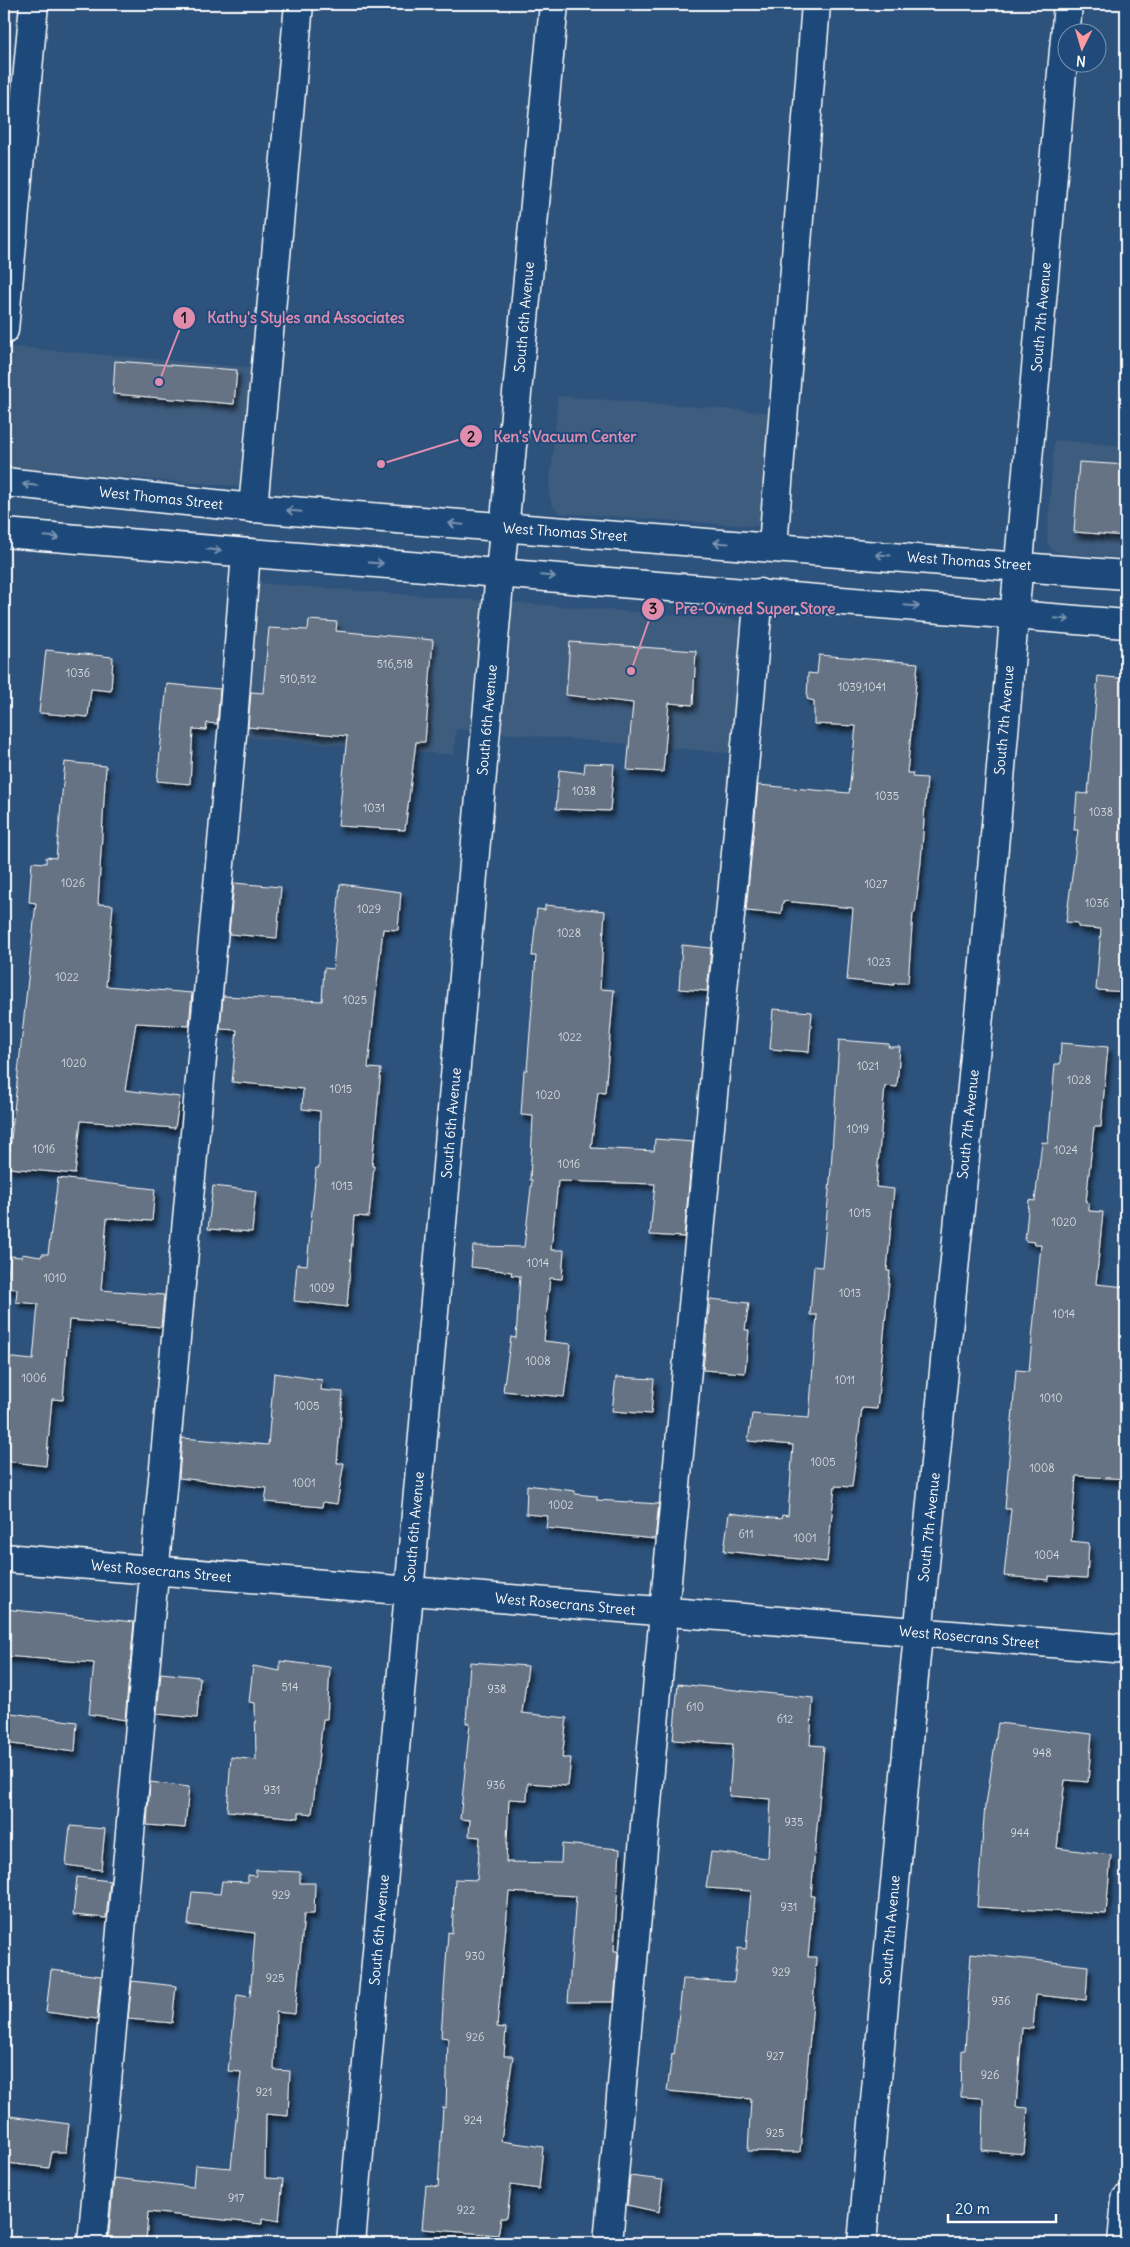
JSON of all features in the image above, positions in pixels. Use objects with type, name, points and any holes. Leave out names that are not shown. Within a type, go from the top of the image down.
[{"type":"street","points":[[4,330],[34,4]]},
{"type":"street","points":[[253,508],[299,4]]},
{"type":"street","name":"South 6th Avenue","points":[[351,2243],[500,572],[554,4]]},
{"type":"street","points":[[773,546],[816,4]]},
{"type":"street","name":"South 7th Avenue","points":[[862,2243],[918,1633],[981,995],[1068,4]]},
{"type":"street","name":"West Thomas Street","points":[[4,482],[253,508],[504,528],[773,546],[1126,575]]},
{"type":"street","points":[[4,533],[1126,624]]},
{"type":"street","points":[[92,2243],[230,754],[246,553]]},
{"type":"street","points":[[608,2243],[664,1612],[759,593]]},
{"type":"street","name":"West Rosecrans Street","points":[[4,1558],[1126,1649]]},
{"type":"street","points":[[1122,2243],[1126,2199]]},
{"type":"shaded area","points":[[4,346],[256,368],[245,487],[4,468]]},
{"type":"shaded area","points":[[558,396],[777,413],[766,527],[559,513],[552,505],[549,494]]},
{"type":"shaded area","points":[[1054,440],[1126,446],[1126,558],[1062,554],[1053,551],[1047,542]]},
{"type":"shaded area","points":[[258,583],[750,621],[740,754],[456,729],[454,755],[243,737]]},
{"type":"building","points":[[115,361],[237,370],[234,404],[113,394]]},
{"type":"building","points":[[1079,462],[1126,465],[1126,536],[1074,532]]},
{"type":"building","points":[[309,620],[337,622],[336,631],[433,640],[425,742],[416,742],[405,830],[338,826],[347,736],[248,727],[251,692],[263,693],[269,628],[308,630]]},
{"type":"building","points":[[570,642],[696,651],[693,705],[669,703],[663,772],[627,770],[633,703],[566,695]]},
{"type":"building","points":[[46,650],[113,657],[111,691],[91,689],[88,717],[39,713]]},
{"type":"building","points":[[819,655],[918,663],[907,773],[913,773],[912,777],[927,778],[921,862],[915,913],[913,913],[908,983],[894,983],[894,985],[847,980],[853,908],[783,901],[781,914],[746,911],[758,785],[849,793],[856,726],[814,724],[814,701],[807,699],[808,673],[817,674]]},
{"type":"building","points":[[1098,676],[1126,679],[1126,992],[1096,990],[1101,929],[1078,927],[1078,923],[1066,922],[1078,830],[1074,830],[1077,793],[1088,794]]},
{"type":"building","points":[[167,684],[220,689],[217,724],[207,723],[206,730],[193,729],[190,784],[157,781]]},
{"type":"building","points":[[65,762],[106,766],[98,904],[113,905],[106,986],[192,993],[189,1026],[136,1023],[125,1090],[180,1097],[175,1128],[81,1121],[75,1174],[8,1168],[36,903],[29,902],[32,862],[46,863],[46,857],[56,858]]},
{"type":"building","points":[[585,763],[614,764],[610,811],[556,809],[559,770],[584,773]]},
{"type":"building","points":[[234,883],[281,887],[277,938],[229,934]]},
{"type":"building","points":[[340,884],[401,892],[398,930],[383,929],[368,1068],[381,1069],[372,1166],[374,1166],[369,1217],[354,1216],[347,1307],[294,1301],[297,1264],[307,1265],[316,1168],[319,1168],[320,1111],[302,1109],[303,1089],[232,1082],[237,1030],[220,1029],[223,996],[322,1001],[324,968],[333,969]]},
{"type":"building","points":[[545,905],[605,911],[600,989],[614,990],[605,1093],[598,1092],[591,1148],[654,1151],[655,1139],[693,1142],[684,1237],[650,1235],[655,1184],[558,1181],[551,1250],[564,1250],[562,1279],[550,1278],[544,1341],[571,1344],[564,1397],[503,1391],[511,1337],[516,1338],[520,1276],[511,1275],[512,1272],[471,1267],[473,1246],[524,1247],[532,1180],[530,1180],[533,1116],[521,1115],[524,1070],[527,1070],[536,956],[532,956],[537,909],[545,910]]},
{"type":"building","points":[[682,945],[711,948],[707,991],[679,989]]},
{"type":"building","points":[[773,1009],[812,1012],[809,1052],[770,1049]]},
{"type":"building","points":[[839,1040],[889,1044],[888,1047],[900,1047],[897,1087],[885,1086],[876,1187],[894,1189],[887,1271],[890,1271],[877,1409],[862,1408],[852,1487],[835,1486],[827,1562],[724,1551],[729,1513],[781,1519],[782,1515],[788,1516],[793,1445],[748,1441],[752,1414],[809,1418],[817,1315],[810,1315],[814,1266],[822,1267],[831,1169]]},
{"type":"building","points":[[1061,1043],[1108,1047],[1101,1127],[1094,1127],[1086,1202],[1089,1203],[1089,1211],[1103,1212],[1096,1284],[1126,1287],[1126,1479],[1076,1476],[1071,1541],[1089,1543],[1087,1578],[1049,1576],[1049,1580],[1004,1576],[1011,1509],[1005,1509],[1016,1370],[1029,1371],[1041,1245],[1034,1245],[1035,1242],[1025,1241],[1029,1200],[1035,1201],[1042,1142],[1048,1143],[1055,1064],[1060,1064]]},
{"type":"building","points":[[58,1178],[155,1189],[152,1221],[107,1218],[101,1290],[164,1295],[161,1327],[69,1320],[63,1400],[52,1399],[46,1466],[4,1461],[4,1357],[33,1360],[38,1304],[16,1302],[17,1289],[7,1288],[10,1256],[22,1257],[22,1254],[41,1257],[42,1254],[48,1254]]},
{"type":"building","points":[[213,1186],[256,1191],[252,1232],[208,1229]]},
{"type":"building","points":[[710,1299],[749,1303],[745,1330],[749,1330],[745,1373],[703,1370]]},
{"type":"building","points":[[274,1373],[322,1380],[321,1390],[343,1392],[337,1463],[344,1463],[337,1504],[323,1502],[322,1507],[265,1502],[267,1488],[179,1478],[182,1438],[268,1445]]},
{"type":"building","points":[[616,1377],[654,1379],[651,1414],[612,1411]]},
{"type":"building","points":[[527,1485],[575,1491],[575,1494],[597,1496],[597,1500],[659,1504],[655,1539],[546,1528],[548,1516],[526,1514]]},
{"type":"building","points":[[4,1609],[134,1622],[125,1720],[89,1714],[94,1663],[4,1656]]},
{"type":"building","points":[[280,1661],[330,1667],[327,1719],[323,1719],[312,1814],[299,1812],[299,1818],[227,1811],[231,1757],[256,1760],[255,1703],[249,1702],[253,1666],[280,1671]]},
{"type":"building","points":[[470,1662],[528,1666],[522,1713],[567,1718],[562,1758],[571,1758],[568,1786],[528,1783],[527,1800],[509,1799],[506,1862],[561,1863],[562,1844],[620,1849],[614,1951],[618,1951],[614,2002],[568,2002],[576,1896],[509,1892],[497,2027],[506,2028],[504,2056],[513,2056],[501,2141],[543,2147],[539,2189],[511,2185],[507,2218],[501,2218],[498,2235],[422,2229],[426,2185],[438,2187],[443,2107],[446,2108],[448,2038],[441,2037],[448,1932],[452,1933],[455,1879],[477,1880],[480,1837],[469,1836],[470,1820],[460,1819],[470,1723],[466,1723]]},
{"type":"building","points":[[161,1673],[200,1677],[197,1718],[157,1714]]},
{"type":"building","points":[[678,1684],[813,1698],[810,1745],[824,1746],[811,1896],[814,1896],[808,1957],[816,1957],[815,1980],[800,2152],[748,2151],[751,2099],[667,2091],[672,2054],[674,2055],[683,1979],[734,1982],[738,1948],[746,1949],[751,1891],[706,1888],[711,1852],[768,1858],[771,1799],[729,1796],[733,1744],[673,1740]]},
{"type":"building","points":[[4,1712],[77,1722],[75,1752],[4,1743]]},
{"type":"building","points":[[998,1723],[1092,1734],[1088,1782],[1065,1780],[1057,1848],[1111,1855],[1106,1914],[977,1907],[985,1805]]},
{"type":"building","points":[[150,1782],[189,1787],[185,1828],[147,1825]]},
{"type":"building","points":[[70,1826],[105,1829],[101,1870],[66,1865]]},
{"type":"building","points":[[256,1870],[300,1872],[300,1883],[315,1883],[314,1914],[304,1914],[295,2014],[276,2012],[274,2070],[290,2071],[288,2116],[266,2114],[265,2178],[283,2179],[279,2221],[262,2218],[262,2224],[148,2212],[146,2243],[108,2243],[114,2178],[193,2187],[195,2165],[231,2168],[241,2072],[228,2071],[237,1995],[250,1997],[255,1933],[188,1925],[192,1892],[220,1894],[222,1881],[248,1882],[248,1875],[256,1876]]},
{"type":"building","points":[[77,1877],[110,1881],[106,1918],[73,1915]]},
{"type":"building","points":[[971,1953],[1088,1966],[1086,2000],[1036,1995],[1033,2029],[1022,2028],[1016,2107],[1028,2108],[1024,2154],[982,2150],[983,2098],[961,2097],[962,2050],[965,2050]]},
{"type":"building","points":[[51,1970],[101,1976],[97,2019],[46,2012]]},
{"type":"building","points":[[132,1981],[176,1986],[172,2023],[128,2019]]},
{"type":"building","points":[[10,2116],[69,2124],[66,2152],[52,2152],[49,2168],[6,2163]]},
{"type":"building","points":[[630,2176],[663,2180],[659,2212],[627,2205]]},
{"type":"place","name":"Kathy's Styles and Associates","points":[[159,382]]},
{"type":"place","name":"Ken's Vacuum Center","points":[[381,464]]},
{"type":"place","name":"Pre-Owned Super Store","points":[[631,671]]}]
